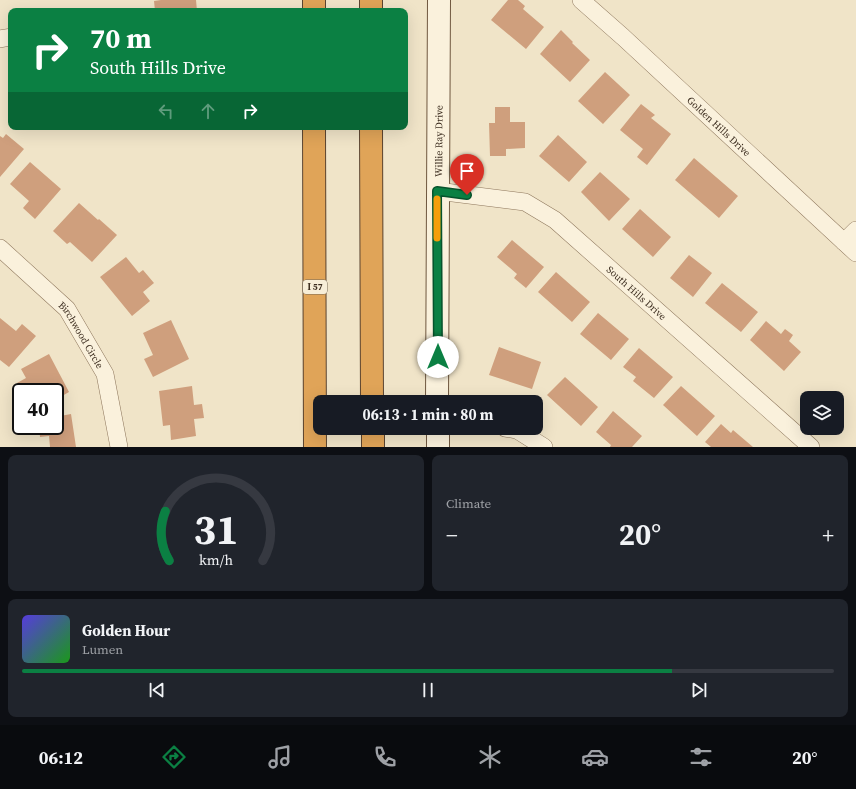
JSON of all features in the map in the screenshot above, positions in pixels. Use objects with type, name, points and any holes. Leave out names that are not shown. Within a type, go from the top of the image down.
[{"type":"highway","name":"I 57","points":[[314,130],[315,447]]},
{"type":"highway","points":[[371,130],[372,395]]},
{"type":"highway","points":[[372,435],[373,447]]},
{"type":"street","name":"Willie Ray Drive","points":[[438,395],[437,191],[439,0]]},
{"type":"street","name":"Golden Hills Drive","points":[[580,0],[624,37],[852,242]]},
{"type":"street","name":"South Hills Drive","points":[[437,191],[525,202],[554,220],[811,447]]},
{"type":"street","name":"Birchwood Circle","points":[[0,248],[68,308],[105,374],[120,447]]},
{"type":"street","points":[[438,435],[438,447]]},
{"type":"street","points":[[525,435],[544,447]]},
{"type":"building","points":[[196,0],[197,8],[155,8],[154,1]]},
{"type":"building","points":[[508,0],[518,0],[525,6],[523,9],[544,27],[526,49],[491,20]]},
{"type":"building","points":[[561,30],[590,60],[570,82],[540,54]]},
{"type":"building","points":[[605,72],[630,95],[603,124],[578,101]]},
{"type":"building","points":[[641,104],[655,115],[651,118],[671,134],[647,165],[637,157],[643,149],[620,130]]},
{"type":"building","points":[[495,107],[510,107],[510,122],[525,122],[525,148],[506,149],[506,156],[490,156],[489,123],[495,123]]},
{"type":"building","points":[[6,134],[24,149],[0,177],[0,136],[3,138]]},
{"type":"building","points":[[558,135],[587,162],[569,182],[539,156]]},
{"type":"building","points":[[694,158],[738,196],[719,218],[675,180]]},
{"type":"building","points":[[30,162],[61,189],[35,219],[23,208],[29,201],[10,184]]},
{"type":"building","points":[[600,172],[630,199],[609,221],[581,192]]},
{"type":"building","points":[[79,203],[117,235],[92,262],[70,242],[67,244],[53,231]]},
{"type":"building","points":[[640,209],[671,237],[653,257],[622,229]]},
{"type":"building","points":[[512,240],[544,267],[526,288],[514,278],[517,274],[497,257]]},
{"type":"building","points":[[689,255],[712,273],[693,297],[670,278]]},
{"type":"building","points":[[126,257],[139,273],[143,270],[154,283],[143,292],[150,301],[132,316],[100,277]]},
{"type":"building","points":[[556,272],[590,302],[572,322],[538,292]]},
{"type":"building","points":[[722,283],[758,312],[741,332],[705,303]]},
{"type":"building","points":[[598,313],[629,339],[611,360],[580,334]]},
{"type":"building","points":[[0,318],[16,331],[22,324],[36,336],[9,367],[0,360]]},
{"type":"building","points":[[171,320],[189,359],[153,377],[144,359],[153,355],[143,333]]},
{"type":"building","points":[[766,321],[781,334],[785,329],[793,335],[789,341],[801,352],[784,371],[750,340]]},
{"type":"building","points":[[499,347],[541,362],[532,389],[489,375]]},
{"type":"building","points":[[639,348],[673,377],[654,398],[633,381],[636,377],[623,367]]},
{"type":"building","points":[[49,354],[69,392],[64,395],[64,383],[17,383],[26,378],[21,369]]},
{"type":"building","points":[[565,377],[598,407],[581,426],[547,395]]},
{"type":"building","points":[[192,386],[194,405],[202,404],[204,418],[194,419],[196,436],[171,440],[170,425],[163,426],[159,391]]},
{"type":"building","points":[[681,386],[715,416],[697,436],[663,405]]},
{"type":"building","points":[[613,411],[642,436],[632,447],[610,447],[611,445],[596,432]]},
{"type":"building","points":[[71,414],[76,447],[50,447],[49,436],[40,437],[40,435],[64,435],[64,415]]},
{"type":"building","points":[[721,424],[731,433],[733,430],[753,447],[711,447],[705,442]]},
{"type":"slow traffic","points":[[437,199],[437,238]]},
{"type":"route","points":[[438,357],[437,191],[467,195]]}]
